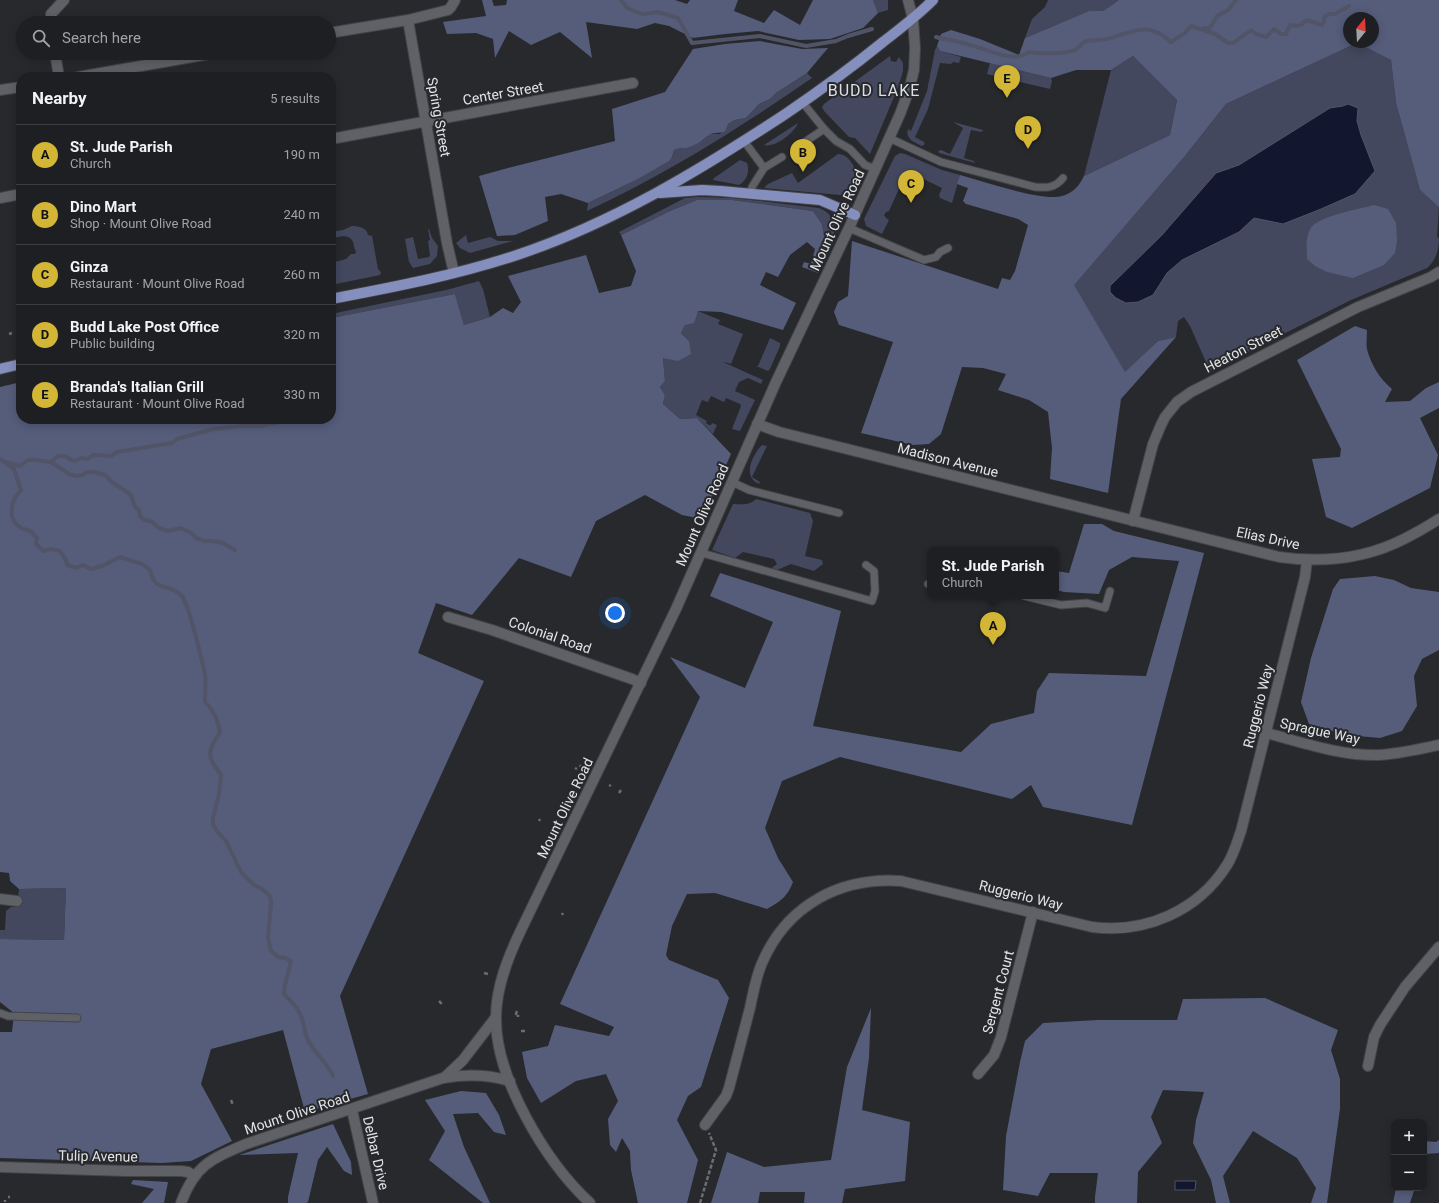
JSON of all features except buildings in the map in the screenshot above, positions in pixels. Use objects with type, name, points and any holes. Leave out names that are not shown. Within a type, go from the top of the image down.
[{"type":"main road","points":[[336,298],[454,272],[518,255],[596,223],[692,173],[803,103],[913,19],[933,0]]},
{"type":"main road","points":[[656,193],[702,190],[820,200],[855,215]]},
{"type":"main road","points":[[3,366],[16,365]]},
{"type":"street","points":[[51,16],[51,14],[64,0]]},
{"type":"street","points":[[336,32],[408,20],[448,10],[452,7],[455,0]]},
{"type":"street","name":"Mount Olive Road","points":[[590,1203],[569,1182],[551,1158],[532,1126],[510,1081],[501,1055],[498,1040],[496,1017],[501,981],[515,942],[641,683],[702,553],[757,424],[876,170],[906,98],[912,78],[915,48],[913,19],[908,0]]},
{"type":"street","name":"Spring Street","points":[[408,20],[447,243],[454,272]]},
{"type":"street","points":[[56,60],[58,72]]},
{"type":"street","points":[[107,72],[175,60]]},
{"type":"street","name":"Center Street","points":[[336,138],[633,83]]},
{"type":"street","points":[[0,90],[16,88]]},
{"type":"street","points":[[0,198],[16,195]]},
{"type":"street","name":"Heaton Street","points":[[1134,521],[1156,434],[1165,417],[1177,402],[1191,392],[1323,324],[1365,304],[1431,277],[1439,272]]},
{"type":"street","name":"Madison Avenue","points":[[757,424],[779,432],[1134,521]]},
{"type":"street","name":"Elias Drive","points":[[1134,521],[1279,557],[1307,560],[1341,559],[1380,550],[1405,539],[1439,519]]},
{"type":"street","name":"Ruggerio Way","points":[[705,1125],[728,1092],[758,974],[765,956],[774,940],[789,922],[815,900],[831,891],[859,883],[878,880],[901,880],[1092,927],[1121,928],[1142,925],[1172,915],[1196,899],[1216,880],[1236,848],[1305,577],[1307,560]]},
{"type":"street","name":"Colonial Road","points":[[448,617],[492,630],[641,683]]},
{"type":"street","name":"Sprague Way","points":[[1266,733],[1357,754],[1396,754],[1439,745]]},
{"type":"street","points":[[0,899],[17,901]]},
{"type":"street","name":"Sergent Court","points":[[978,1074],[994,1055],[1001,1037],[1033,912]]},
{"type":"street","points":[[1368,1066],[1374,1037],[1380,1025],[1405,987],[1439,947]]},
{"type":"street","name":"Mount Olive Road","points":[[443,1078],[463,1060],[496,1017]]},
{"type":"street","name":"Mount Olive Road","points":[[181,1203],[194,1176],[208,1163],[220,1155],[246,1144],[352,1110],[443,1078],[477,1075],[510,1081]]},
{"type":"street","name":"Delbar Drive","points":[[352,1110],[373,1203]]},
{"type":"street","name":"Tulip Avenue","points":[[0,1167],[126,1171],[181,1171],[188,1172],[194,1176]]},
{"type":"lane","points":[[803,103],[836,141],[850,149],[865,165],[876,170]]},
{"type":"lane","points":[[796,148],[824,129]]},
{"type":"lane","points":[[889,138],[941,162],[1035,187],[1043,188],[1055,186],[1063,178]]},
{"type":"lane","points":[[744,141],[764,168]]},
{"type":"lane","points":[[751,194],[752,187],[764,168],[782,157]]},
{"type":"lane","points":[[849,228],[924,260],[936,257],[940,252],[948,248]]},
{"type":"lane","points":[[732,482],[749,490],[839,513]]},
{"type":"lane","points":[[702,553],[872,601],[875,591],[874,571],[866,565]]},
{"type":"lane","points":[[1036,599],[1060,605],[1087,603],[1105,608],[1110,590]]},
{"type":"lane","points":[[0,1013],[8,1016],[77,1018]]},
{"type":"path","points":[[484,973],[488,974]]},
{"type":"path","points":[[517,1011],[516,1014],[518,1014],[518,1017]]},
{"type":"path","points":[[231,1100],[233,1105]]},
{"type":"path","points":[[700,1203],[716,1150],[705,1125]]},
{"type":"shaded area","points":[[482,0],[492,0],[494,6],[506,5],[507,0],[675,0],[687,4],[690,0],[738,0],[734,11],[764,23],[774,10],[800,25],[813,0],[873,0],[878,13],[863,28],[830,39],[799,40],[758,31],[693,38],[669,26],[655,23],[637,29],[586,22],[592,58],[560,32],[531,45],[509,31],[495,58],[493,39],[476,33],[447,34],[443,22],[486,16]]},
{"type":"shaded area","points":[[873,0],[888,0],[888,10],[878,13]]},
{"type":"shaded area","points":[[1048,0],[1119,0],[1103,11],[1089,11],[1025,38],[1032,19],[1045,7]]},
{"type":"shaded area","points":[[1119,0],[1439,0],[1439,207],[1420,190],[1396,103],[1391,60],[1367,48],[1379,48],[1379,12],[1343,12],[1343,48],[1346,48],[1226,104],[1185,156],[1074,285],[1125,372],[1158,341],[1176,337],[1121,399],[1108,493],[1050,479],[1052,448],[1048,412],[1029,400],[998,390],[1006,374],[983,368],[962,367],[941,434],[929,444],[913,445],[861,433],[893,342],[839,325],[834,312],[838,302],[848,296],[852,241],[998,289],[1002,278],[1010,280],[1015,271],[1028,225],[1018,219],[966,204],[963,201],[968,188],[957,184],[960,175],[1027,194],[1053,197],[1062,196],[1075,189],[1084,176],[1170,135],[1177,100],[1133,56],[1111,70],[1076,70],[1051,78],[940,51],[937,46],[941,34],[951,30],[980,39],[1019,55],[1025,38],[1089,11],[1103,11]]},
{"type":"shaded area","points":[[760,41],[802,49],[828,48],[807,73],[776,93],[770,99],[759,104],[746,118],[735,120],[728,124],[725,131],[711,134],[699,143],[692,146],[674,150],[669,161],[636,180],[588,203],[561,194],[545,197],[548,221],[515,235],[497,236],[479,176],[615,141],[612,109],[665,92],[693,49]]},
{"type":"shaded area","points":[[937,46],[940,51],[961,57],[959,63],[940,63],[928,109],[915,137],[924,142],[925,144],[922,146],[911,140],[907,132],[908,129],[911,131],[927,91]]},
{"type":"shaded area","points":[[1346,48],[1367,48],[1391,60],[1396,103],[1420,190],[1439,206],[1437,237],[1439,238],[1433,262],[1427,268],[1351,300],[1210,371],[1190,326],[1184,317],[1178,321],[1176,337],[1158,341],[1125,373],[1073,285],[1185,156],[1226,104]]},
{"type":"shaded area","points":[[890,56],[891,61],[896,62],[899,57],[903,63],[903,71],[899,85],[870,154],[855,138],[849,137],[822,107]]},
{"type":"shaded area","points":[[1133,56],[1177,100],[1170,135],[1084,176],[1111,70]]},
{"type":"shaded area","points":[[990,63],[1051,78],[1052,81],[1050,89],[987,74]]},
{"type":"shaded area","points":[[807,73],[812,78],[758,115],[674,166],[587,211],[588,203],[636,180],[672,157],[674,150],[679,147],[682,149],[703,140],[709,134],[720,134],[728,124],[735,120],[746,118],[759,104],[770,99],[776,93]]},
{"type":"shaded area","points":[[1348,104],[1358,108],[1357,121],[1375,171],[1355,194],[1283,224],[1254,218],[1239,232],[1182,260],[1167,273],[1153,295],[1138,302],[1126,303],[1116,298],[1110,292],[1110,286],[1162,235],[1216,173],[1239,165],[1330,108]]},
{"type":"shaded area","points":[[953,122],[983,130],[982,132],[971,130],[964,158],[974,161],[975,163],[939,153],[938,151],[941,150],[950,154],[963,128]]},
{"type":"shaded area","points":[[798,123],[793,131],[784,139],[773,144],[764,145]]},
{"type":"shaded area","points":[[900,153],[942,170],[960,175],[952,203],[940,198],[939,195],[942,188],[907,171],[889,211],[884,215],[889,220],[882,234],[866,226],[864,219],[895,156]]},
{"type":"shaded area","points":[[838,154],[846,156],[849,159],[860,178],[851,196],[764,188],[768,184],[792,173],[798,183]]},
{"type":"shaded area","points":[[740,160],[747,163],[748,170],[747,176],[742,183],[739,185],[713,180],[714,178]]},
{"type":"shaded area","points":[[685,198],[733,198],[819,208],[829,214],[834,223],[834,234],[831,245],[825,242],[822,224],[813,211],[732,200],[697,200],[670,211],[621,235],[619,232]]},
{"type":"shaded area","points":[[697,200],[732,200],[813,211],[822,224],[825,242],[831,245],[818,273],[802,267],[804,262],[811,264],[815,249],[807,242],[790,255],[778,277],[766,272],[760,285],[796,303],[783,330],[721,312],[698,311],[694,323],[685,325],[681,333],[689,341],[691,354],[678,361],[663,358],[665,381],[660,387],[665,395],[663,404],[680,419],[697,418],[731,454],[702,519],[682,515],[645,495],[596,521],[571,577],[519,558],[472,615],[436,603],[418,653],[484,681],[340,996],[368,1094],[305,1112],[283,1030],[211,1049],[201,1084],[232,1141],[191,1161],[162,1163],[0,1158],[0,1032],[12,1032],[14,1013],[0,1002],[0,939],[64,940],[66,888],[19,889],[10,881],[9,873],[0,872],[0,387],[16,383],[16,424],[336,424],[336,317],[455,294],[464,325],[490,317],[503,308],[513,313],[521,302],[508,276],[586,255],[599,293],[631,286],[636,271],[621,235],[670,211]]},
{"type":"shaded area","points":[[1374,205],[1388,209],[1396,223],[1397,240],[1395,253],[1384,265],[1353,278],[1327,272],[1315,266],[1307,259],[1308,235],[1311,228],[1315,224],[1330,217]]},
{"type":"shaded area","points":[[352,226],[357,226],[366,231],[368,235],[372,236],[378,269],[381,272],[380,275],[336,284],[336,262],[346,259],[351,254],[355,254],[356,252],[353,242],[349,237],[336,237],[336,231]]},
{"type":"shaded area","points":[[428,229],[438,246],[437,256],[430,264],[413,268],[409,262],[405,239],[413,237],[418,259],[429,257],[428,241],[430,240]]},
{"type":"shaded area","points":[[466,235],[468,243],[490,237],[498,241],[513,241],[470,253],[460,248],[456,243]]},
{"type":"shaded area","points":[[479,281],[483,289],[490,317],[464,325],[455,294],[336,317],[336,313],[446,290]]},
{"type":"shaded area","points":[[698,311],[720,320],[718,324],[743,334],[731,364],[723,362],[763,380],[761,384],[748,378],[739,382],[735,391],[755,400],[740,431],[732,429],[741,406],[740,404],[726,398],[724,402],[711,396],[708,402],[702,400],[696,415],[707,421],[706,423],[709,425],[712,423],[717,425],[713,434],[697,418],[680,419],[663,404],[665,395],[660,387],[665,381],[663,358],[689,341],[681,333],[685,325]]},
{"type":"shaded area","points":[[1355,326],[1367,330],[1367,349],[1371,361],[1380,376],[1392,389],[1385,402],[1410,401],[1426,388],[1439,382],[1439,408],[1420,418],[1438,455],[1430,488],[1352,528],[1326,517],[1312,459],[1340,457],[1341,449],[1297,360]]},
{"type":"shaded area","points":[[770,338],[780,343],[780,346],[768,371],[756,366],[758,366]]},
{"type":"shaded area","points":[[762,445],[767,446],[752,477],[760,482],[759,484],[754,481],[751,476],[750,466],[755,454]]},
{"type":"shaded area","points":[[756,499],[810,513],[813,521],[805,556],[822,560],[823,564],[814,571],[791,564],[775,571],[769,570],[777,564],[774,559],[743,552],[735,558],[712,550],[733,504],[748,504]]},
{"type":"shaded area","points":[[1084,524],[1102,524],[1114,531],[1204,553],[1132,825],[1043,807],[1031,785],[1012,799],[840,757],[782,781],[765,828],[778,858],[793,882],[786,895],[780,901],[767,909],[715,893],[687,894],[672,926],[666,955],[669,960],[718,980],[729,998],[701,1087],[688,1096],[677,1120],[698,1160],[687,1203],[638,1203],[631,1170],[630,1151],[622,1138],[616,1152],[610,1145],[608,1119],[618,1101],[606,1074],[576,1081],[541,1103],[527,1078],[522,1052],[548,1046],[555,1025],[609,1036],[614,1027],[560,1004],[700,697],[670,657],[745,688],[773,622],[710,596],[720,573],[841,611],[813,726],[961,752],[991,724],[1034,713],[1037,691],[1049,673],[1146,676],[1179,561],[1132,557],[1109,570],[1099,594],[1059,591],[1059,571],[1069,573]]},
{"type":"shaded area","points":[[1375,576],[1394,580],[1411,588],[1439,592],[1439,650],[1422,659],[1414,676],[1417,706],[1402,731],[1380,738],[1346,735],[1309,724],[1301,702],[1311,658],[1333,589],[1340,579]]},
{"type":"shaded area","points":[[66,888],[64,940],[0,939],[0,930],[5,930],[6,911],[11,907],[17,907],[19,889]]},
{"type":"shaded area","points":[[1265,998],[1338,1030],[1331,1050],[1340,1079],[1340,1109],[1327,1203],[1311,1203],[1316,1188],[1297,1158],[1253,1131],[1223,1176],[1230,1203],[1216,1203],[1211,1180],[1193,1143],[1196,1120],[1204,1092],[1163,1090],[1151,1117],[1162,1143],[1138,1172],[1137,1203],[1095,1203],[1098,1173],[1050,1173],[1038,1196],[1003,1190],[1006,1136],[1025,1041],[1043,1023],[1098,1020],[1177,1020],[1183,999]]},
{"type":"shaded area","points":[[871,1008],[869,1058],[862,1110],[910,1122],[905,1181],[845,1189],[842,1203],[804,1203],[805,1192],[760,1192],[758,1203],[711,1203],[727,1152],[764,1167],[831,1160],[847,1067]]},
{"type":"shaded area","points":[[461,1091],[486,1093],[499,1115],[506,1135],[494,1132],[478,1113],[453,1114],[464,1147],[490,1203],[483,1203],[429,1160],[445,1131],[425,1100]]},
{"type":"shaded area","points":[[333,1124],[351,1162],[352,1175],[344,1171],[327,1147],[318,1160],[308,1202],[306,1203],[288,1203],[298,1153],[239,1155]]},
{"type":"shaded area","points":[[1439,1140],[1439,1153],[1427,1154],[1427,1141],[1436,1142]]},
{"type":"shaded area","points":[[133,1180],[168,1182],[164,1203],[142,1203],[154,1189],[131,1184]]},
{"type":"shaded area","points":[[1175,1181],[1196,1181],[1195,1190],[1175,1190]]},
{"type":"shaded area","points":[[1395,1191],[1414,1191],[1410,1203],[1393,1203]]},
{"type":"waterway","points":[[621,0],[627,8],[642,14],[658,12],[678,18],[692,43],[760,36],[806,46],[836,41],[872,29]]},
{"type":"waterway","points":[[936,37],[1015,57],[1029,52],[1052,53],[1075,50],[1090,40],[1108,39],[1135,30],[1149,30],[1156,32],[1171,42],[1185,33],[1191,26],[1200,29],[1210,28],[1217,16],[1228,10],[1236,0]]},
{"type":"waterway","points":[[1203,30],[1215,34],[1228,43],[1233,43],[1251,30],[1256,34],[1266,37],[1274,29],[1281,34],[1286,34],[1290,25],[1300,25],[1307,20],[1322,25],[1325,16],[1335,14],[1349,6]]},
{"type":"waterway","points":[[51,462],[58,456],[65,456],[74,461],[81,458],[88,459],[93,455],[111,456],[117,452],[172,443],[177,439],[213,429],[270,424]]},
{"type":"waterway","points":[[0,459],[14,469],[21,490],[13,504],[13,519],[21,528],[30,531],[37,538],[36,544],[43,551],[51,549],[60,551],[66,560],[67,565],[76,568],[83,565],[91,569],[102,566],[120,557],[142,564],[150,570],[152,577],[158,585],[176,591],[184,600],[195,633],[205,674],[205,702],[215,716],[220,732],[210,754],[213,763],[221,775],[213,824],[216,830],[226,841],[241,872],[254,885],[262,889],[270,896],[271,903],[268,938],[271,951],[278,957],[291,961],[284,994],[299,1011],[308,1040],[314,1050],[328,1066],[333,1076]]},
{"type":"waterway","points":[[5,462],[20,466],[28,460],[36,460],[51,462],[69,474],[76,476],[87,472],[95,472],[105,475],[112,482],[131,495],[135,507],[139,510],[140,516],[144,520],[151,521],[159,528],[168,531],[181,528],[191,533],[196,538],[205,541],[223,543],[235,550]]},
{"type":"place","name":"Branda's Italian Grill","points":[[1007,98]]},
{"type":"place","name":"Budd Lake Post Office","points":[[1028,149]]},
{"type":"place","name":"Dino Mart","points":[[803,172]]},
{"type":"place","name":"Ginza","points":[[911,203]]},
{"type":"place","name":"St. Jude Parish","points":[[993,645]]},
{"type":"district","name":"BUDD LAKE","points":[[874,90]]}]
